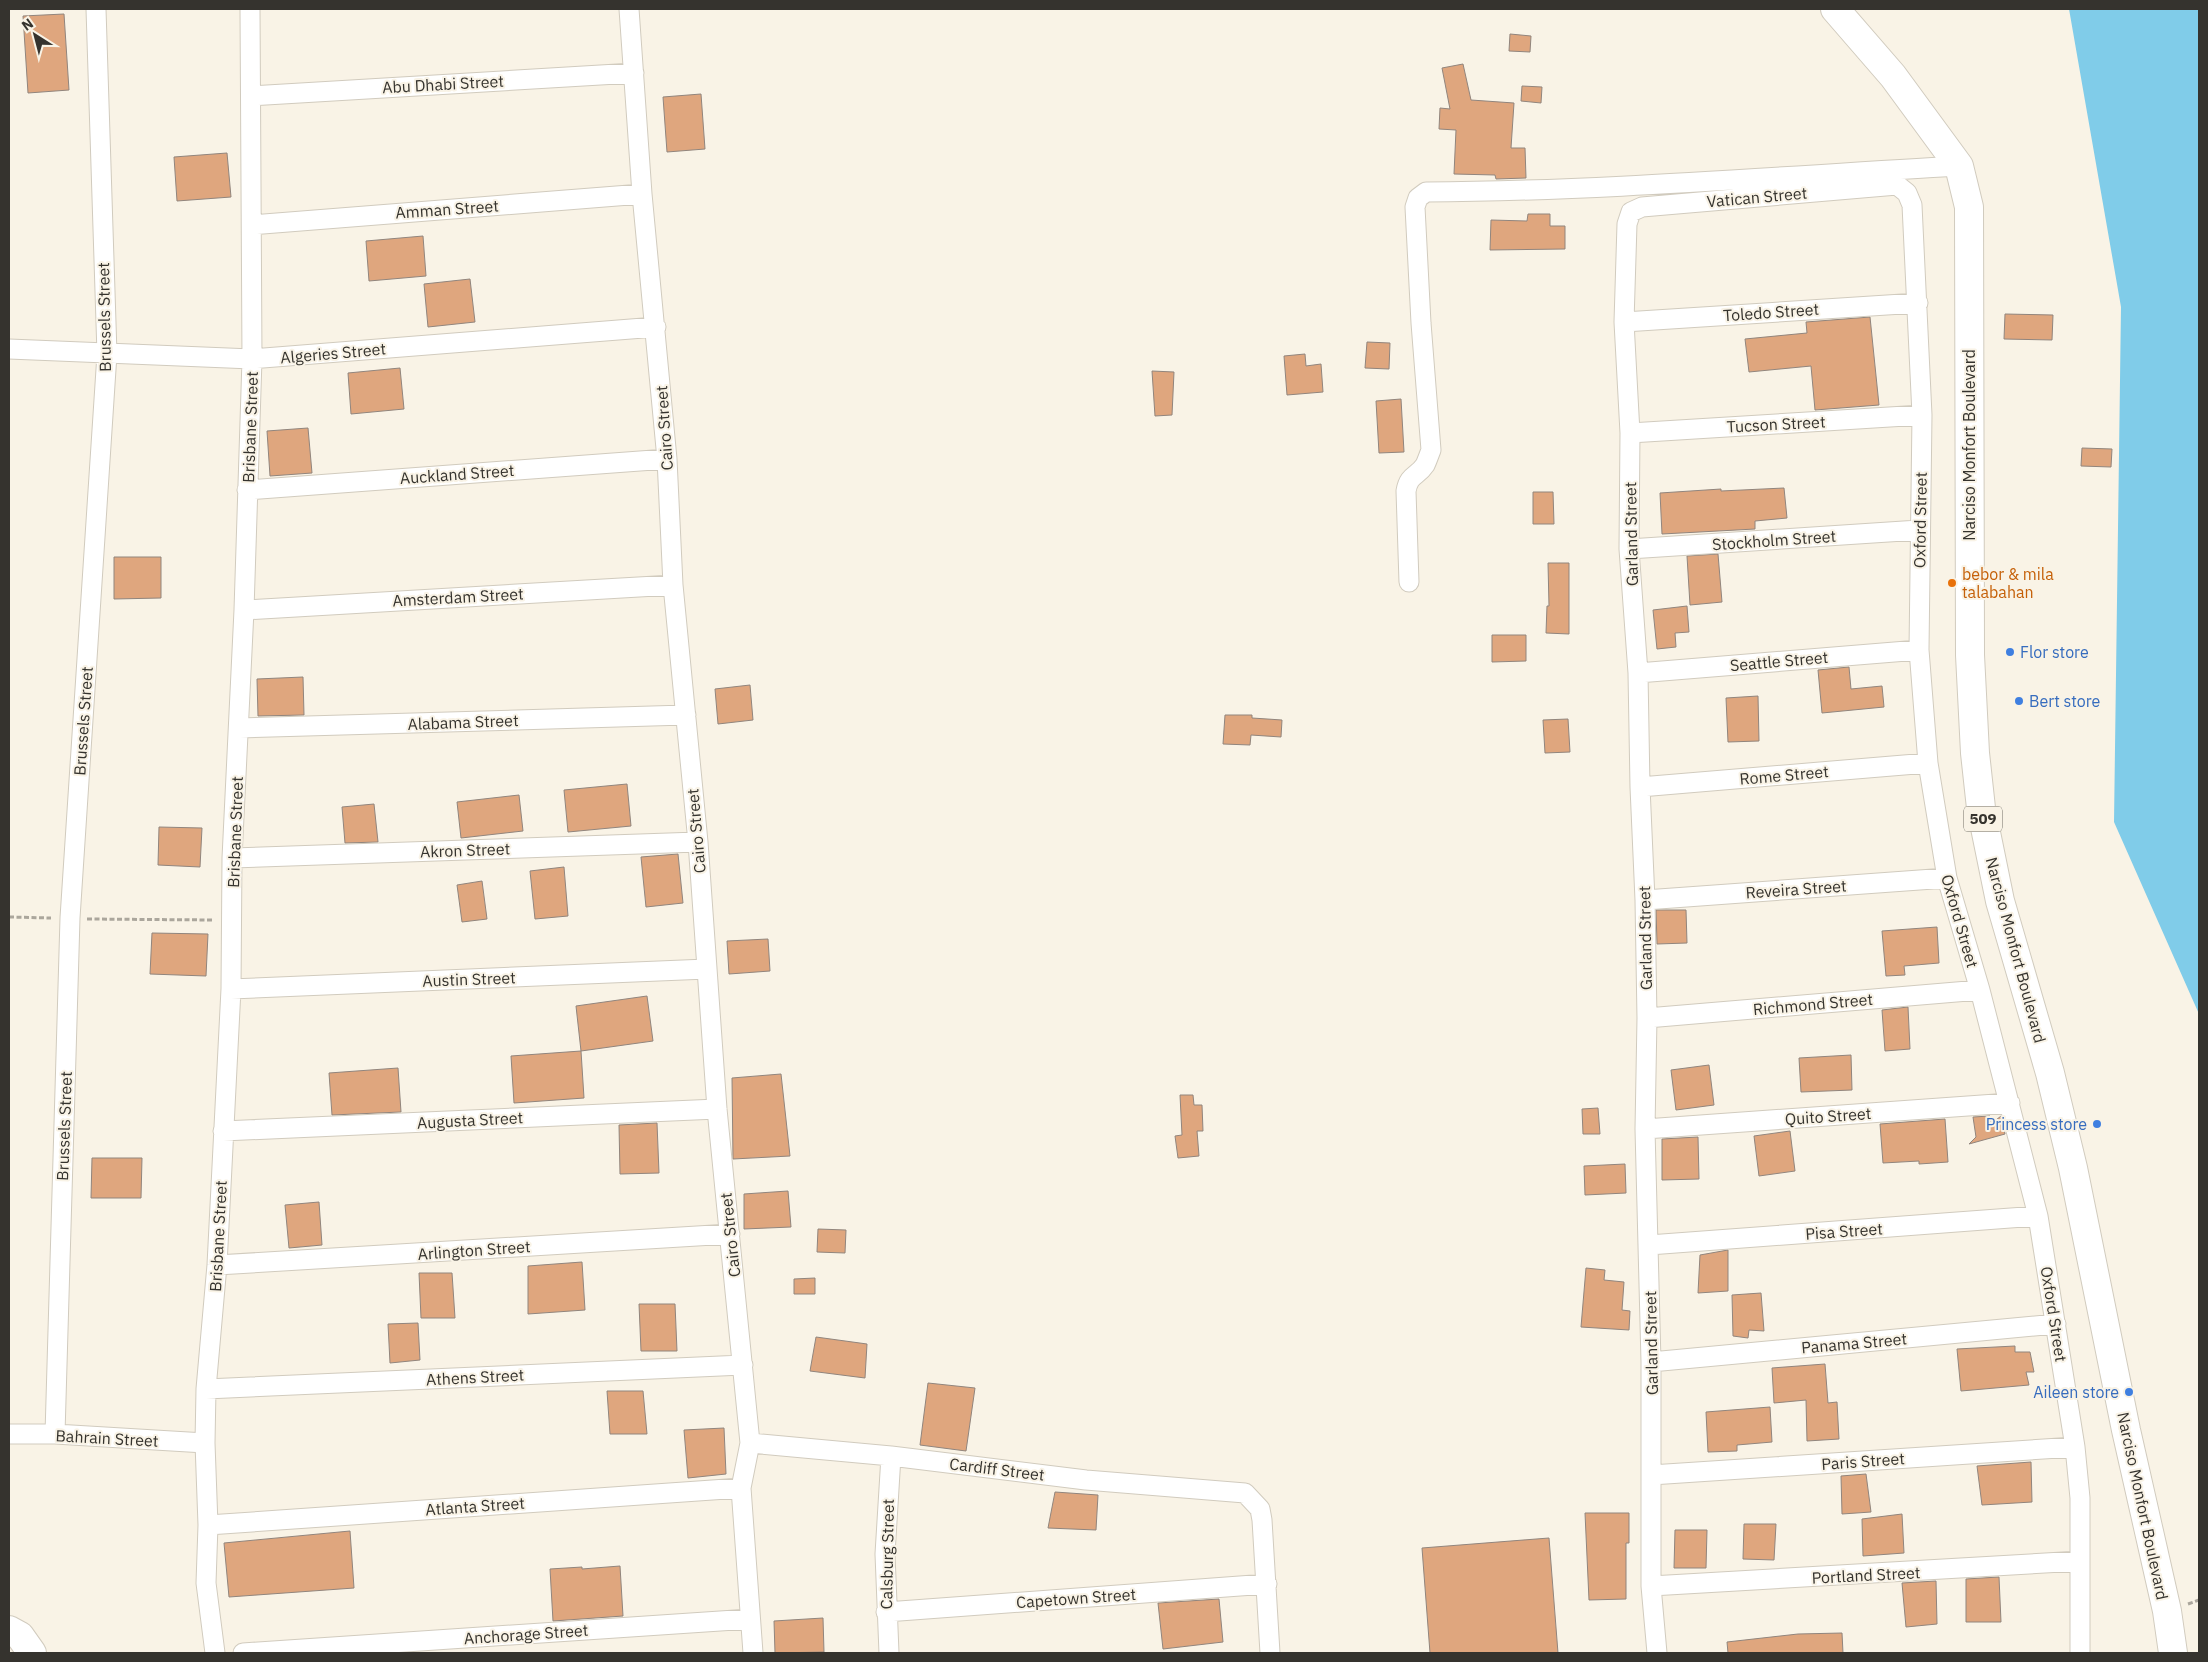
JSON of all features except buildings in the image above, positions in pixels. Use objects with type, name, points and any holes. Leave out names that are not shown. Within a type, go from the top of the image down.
[{"type":"main road","name":"Narciso Monfort Boulevard","points":[[1835,9],[1893,76],[1959,166],[1969,207],[1970,655],[1975,753],[1981,808],[2000,901],[2050,1073],[2073,1168],[2173,1653]]},
{"type":"main road","points":[[9,1630],[20,1636],[32,1653]]},
{"type":"street","name":"Brussels Street","points":[[55,1434],[70,918],[107,354],[96,9]]},
{"type":"street","name":"Brisbane Street","points":[[215,1653],[206,1583],[208,1525],[204,1443],[206,1389],[217,1266],[231,989],[232,858],[240,728],[244,610],[252,359],[250,9]]},
{"type":"street","name":"Cairo Street","points":[[629,9],[642,194],[667,459],[673,584],[698,842],[717,1109],[750,1443],[741,1488],[753,1653]]},
{"type":"street","name":"Abu Dhabi Street","points":[[251,96],[634,73]]},
{"type":"street","points":[[1409,582],[1407,482],[1424,466],[1431,450],[1420,323],[1415,207],[1418,198],[1426,192],[1496,192],[1959,166]]},
{"type":"street","name":"Vatican Street","points":[[1627,224],[1631,212],[1642,207],[1897,185]]},
{"type":"street","name":"Oxford Street","points":[[1897,185],[1906,193],[1912,205],[1918,303],[1922,415],[1919,530],[1919,650],[1928,763],[1947,878],[1980,990],[2038,1216],[2075,1447],[2080,1498],[2080,1653]]},
{"type":"street","name":"Amman Street","points":[[252,225],[642,194]]},
{"type":"street","name":"Garland Street","points":[[1627,224],[1624,322],[1630,433],[1630,549],[1638,673],[1640,787],[1645,900],[1647,1018],[1645,1129],[1652,1362],[1651,1586],[1657,1653]]},
{"type":"street","name":"Toledo Street","points":[[1624,322],[1918,303]]},
{"type":"street","name":"Algeries Street","points":[[9,349],[252,359],[656,327]]},
{"type":"street","name":"Tucson Street","points":[[1630,433],[1922,415]]},
{"type":"street","name":"Auckland Street","points":[[247,490],[667,459]]},
{"type":"street","name":"Stockholm Street","points":[[1630,549],[1919,530]]},
{"type":"street","name":"Amsterdam Street","points":[[244,610],[673,584]]},
{"type":"street","name":"Seattle Street","points":[[1638,673],[1919,650]]},
{"type":"street","name":"Alabama Street","points":[[240,728],[686,715]]},
{"type":"street","name":"Rome Street","points":[[1640,787],[1928,763]]},
{"type":"street","name":"Akron Street","points":[[232,858],[698,842]]},
{"type":"street","name":"Reveira Street","points":[[1645,900],[1947,878]]},
{"type":"street","name":"Austin Street","points":[[231,989],[707,969]]},
{"type":"street","name":"Richmond Street","points":[[1647,1018],[1980,990]]},
{"type":"street","name":"Quito Street","points":[[1645,1129],[2010,1103]]},
{"type":"street","name":"Augusta Street","points":[[223,1131],[717,1109]]},
{"type":"street","name":"Pisa Street","points":[[1649,1246],[2038,1216]]},
{"type":"street","name":"Arlington Street","points":[[217,1266],[730,1234]]},
{"type":"street","name":"Panama Street","points":[[1652,1362],[2056,1324]]},
{"type":"street","name":"Athens Street","points":[[206,1389],[743,1365]]},
{"type":"street","name":"Bahrain Street","points":[[9,1434],[55,1434],[204,1443]]},
{"type":"street","name":"Cardiff Street","points":[[750,1443],[891,1456],[1086,1480],[1245,1493],[1260,1509],[1267,1584]]},
{"type":"street","name":"Paris Street","points":[[1651,1475],[2075,1447]]},
{"type":"street","name":"Calsburg Street","points":[[888,1653],[885,1554],[891,1456]]},
{"type":"street","name":"Atlanta Street","points":[[208,1525],[741,1488]]},
{"type":"street","name":"Portland Street","points":[[1651,1586],[2080,1561]]},
{"type":"street","points":[[1267,1584],[1270,1653]]},
{"type":"street","name":"Capetown Street","points":[[886,1612],[1267,1584]]},
{"type":"street","name":"Anchorage Street","points":[[243,1653],[750,1619]]},
{"type":"path","points":[[9,917],[232,920]]},
{"type":"water","points":[[2069,9],[2199,9],[2199,1014],[2114,822],[2121,307]]},
{"type":"place","name":"bebor & mila talabahan","points":[[1952,583]]},
{"type":"place","name":"Flor store","points":[[2010,652]]},
{"type":"place","name":"Bert store","points":[[2019,701]]},
{"type":"place","name":"Princess store","points":[[2097,1124]]},
{"type":"place","name":"Aileen store","points":[[2129,1392]]}]
